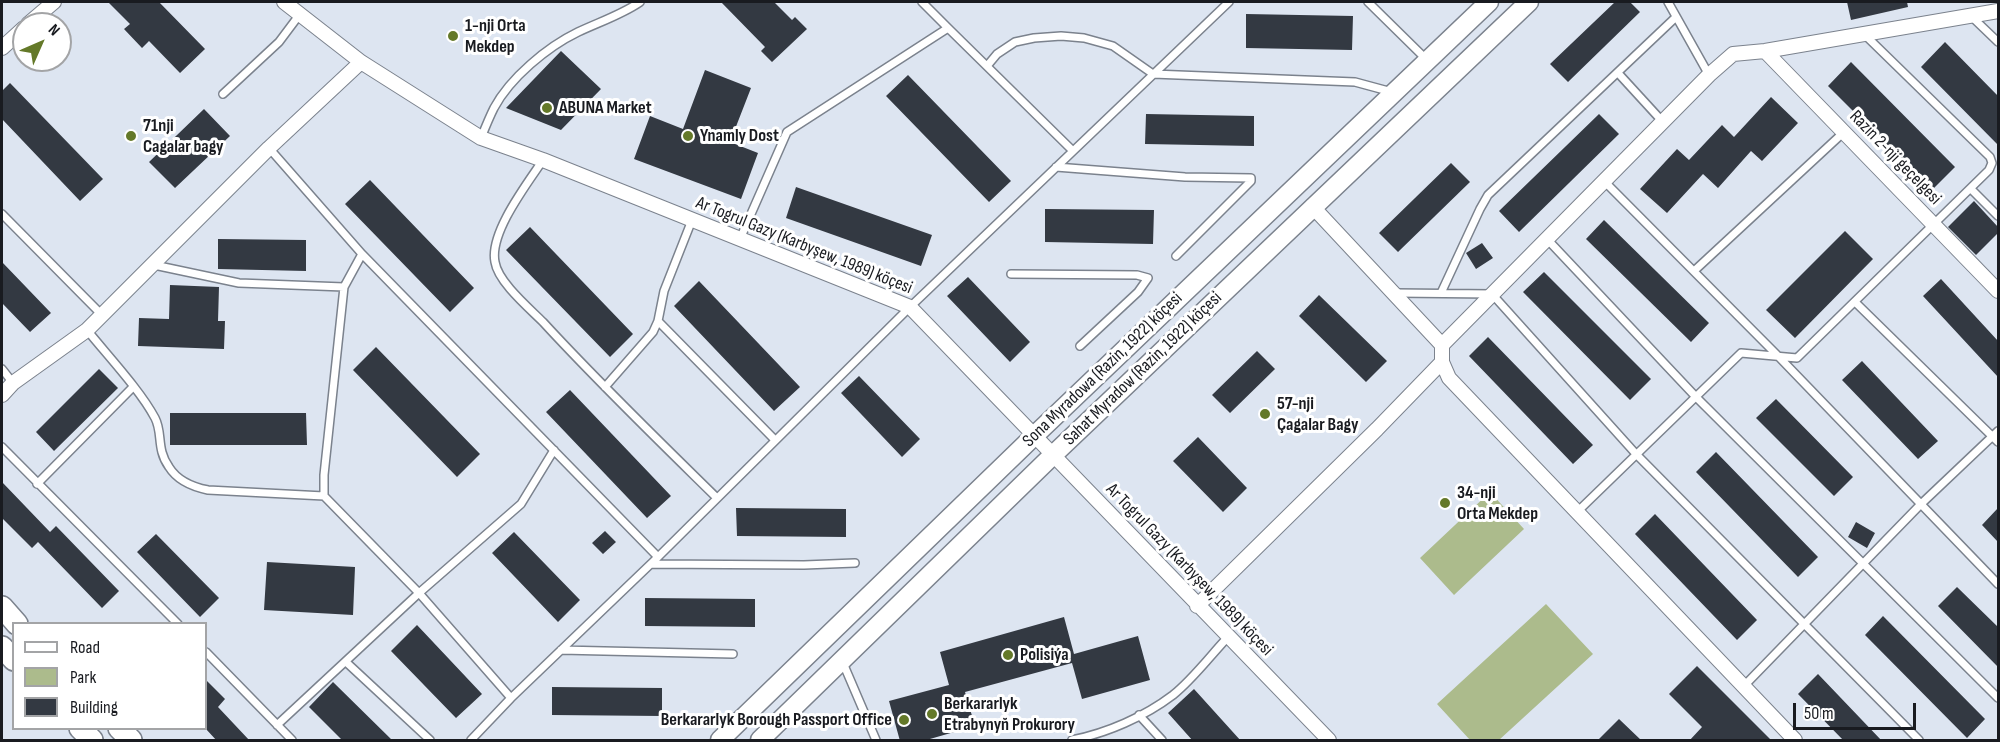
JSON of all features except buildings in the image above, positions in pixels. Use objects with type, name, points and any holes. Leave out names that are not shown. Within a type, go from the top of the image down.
[{"type":"main road","name":"Sona Myradowa (Razin, 1922) köçesi","points":[[720,741],[1034,436],[1489,2]]},
{"type":"main road","name":"Sahat Myradow (Razin, 1922) köçesi","points":[[760,741],[1312,206],[1529,2]]},
{"type":"main road","points":[[2,607],[15,622]]},
{"type":"main road","points":[[81,730],[92,741]]},
{"type":"main road","points":[[120,730],[131,741]]},
{"type":"street","points":[[42,12],[54,2]]},
{"type":"street","name":"Ar Togrul Gazy (Karbyşew, 1989) köçesi","points":[[284,2],[361,62],[481,138],[543,160],[910,307],[1329,741]]},
{"type":"street","points":[[1442,345],[1662,121],[1733,54],[1865,35],[1998,11]]},
{"type":"street","name":"Razin 2-nji geçelgesi","points":[[1765,51],[1998,291]]},
{"type":"street","points":[[2,395],[13,383],[87,330],[269,148],[361,62]]},
{"type":"street","points":[[1312,206],[1442,345],[1442,362],[1449,378],[1795,741]]},
{"type":"street","points":[[1197,606],[1442,362]]},
{"type":"lane","points":[[481,138],[493,109],[507,88],[546,51],[576,33],[640,2]]},
{"type":"lane","points":[[922,2],[1073,151]]},
{"type":"lane","points":[[471,741],[511,698],[651,564],[910,307],[1229,2]]},
{"type":"lane","points":[[1368,2],[1428,61]]},
{"type":"lane","points":[[1668,2],[1709,75]]},
{"type":"lane","points":[[223,94],[279,42],[300,14]]},
{"type":"lane","points":[[1971,15],[1998,42]]},
{"type":"lane","points":[[1441,293],[1488,195],[1676,17]]},
{"type":"lane","points":[[740,239],[787,132],[948,28]]},
{"type":"lane","points":[[1576,513],[1741,353],[1797,358],[1989,170],[1992,164],[1990,157],[1865,35]]},
{"type":"lane","points":[[987,66],[997,54],[1015,42],[1061,36],[1084,38],[1113,46],[1153,74],[1355,82],[1394,92]]},
{"type":"lane","points":[[1618,73],[1662,121]]},
{"type":"lane","points":[[1694,271],[1844,132]]},
{"type":"lane","points":[[269,148],[362,254],[658,557]]},
{"type":"lane","points":[[543,160],[509,212],[500,231],[496,246],[495,266],[507,284],[605,387],[717,498]]},
{"type":"lane","points":[[1056,167],[1185,177],[1251,178],[1251,181],[1176,256]]},
{"type":"lane","points":[[1603,180],[1778,356],[1998,584]]},
{"type":"lane","points":[[1971,189],[1998,216]]},
{"type":"lane","points":[[2,216],[102,315]]},
{"type":"lane","points":[[605,387],[653,332],[658,321],[663,291],[692,220]]},
{"type":"lane","points":[[1546,238],[1696,397],[1998,698]]},
{"type":"lane","points":[[324,495],[324,475],[344,287],[362,254]]},
{"type":"lane","points":[[154,265],[239,283],[344,287]]},
{"type":"lane","points":[[1011,274],[1137,275],[1148,278],[1138,292],[1080,346]]},
{"type":"lane","points":[[1393,293],[1492,294],[1636,454],[1919,741]]},
{"type":"lane","points":[[1854,302],[1996,434],[1998,442]]},
{"type":"lane","points":[[658,321],[775,440]]},
{"type":"lane","points":[[87,330],[157,421],[160,452],[170,469],[193,487],[208,490],[324,495],[418,593],[511,698]]},
{"type":"lane","points":[[2,369],[13,383]]},
{"type":"lane","points":[[37,484],[133,387]]},
{"type":"lane","points":[[1743,687],[1921,504],[1996,434]]},
{"type":"lane","points":[[2,447],[176,622]]},
{"type":"lane","points":[[276,725],[418,593],[521,504],[554,450]]},
{"type":"lane","points":[[651,564],[855,563]]},
{"type":"lane","points":[[1071,741],[1097,738],[1152,709],[1174,693],[1228,637]]},
{"type":"lane","points":[[561,650],[733,654]]},
{"type":"lane","points":[[207,653],[292,741]]},
{"type":"lane","points":[[346,662],[430,741]]},
{"type":"lane","points":[[842,662],[876,741]]},
{"type":"lane","points":[[1139,715],[1162,741]]},
{"type":"green space","points":[[1490,492],[1524,529],[1454,595],[1420,558]]},
{"type":"green space","points":[[1546,604],[1593,654],[1499,740],[1470,740],[1437,704]]},
{"type":"place","name":"1-nji Orta Mekdep","points":[[453,36]]},
{"type":"place","name":"ABUNA Market","points":[[547,108]]},
{"type":"place","name":"71nji Cagalar bagy","points":[[131,136]]},
{"type":"place","name":"Ynamly Dost","points":[[688,136]]},
{"type":"place","name":"57-nji Çagalar Bagy","points":[[1265,414]]},
{"type":"place","name":"34-nji Orta Mekdep","points":[[1445,503]]},
{"type":"place","name":"Polisiýa","points":[[1008,655]]},
{"type":"place","name":"Berkararlyk Etrabynyň Prokurory","points":[[932,714]]},
{"type":"place","name":"Berkararlyk Borough Passport Office","points":[[904,720]]}]
